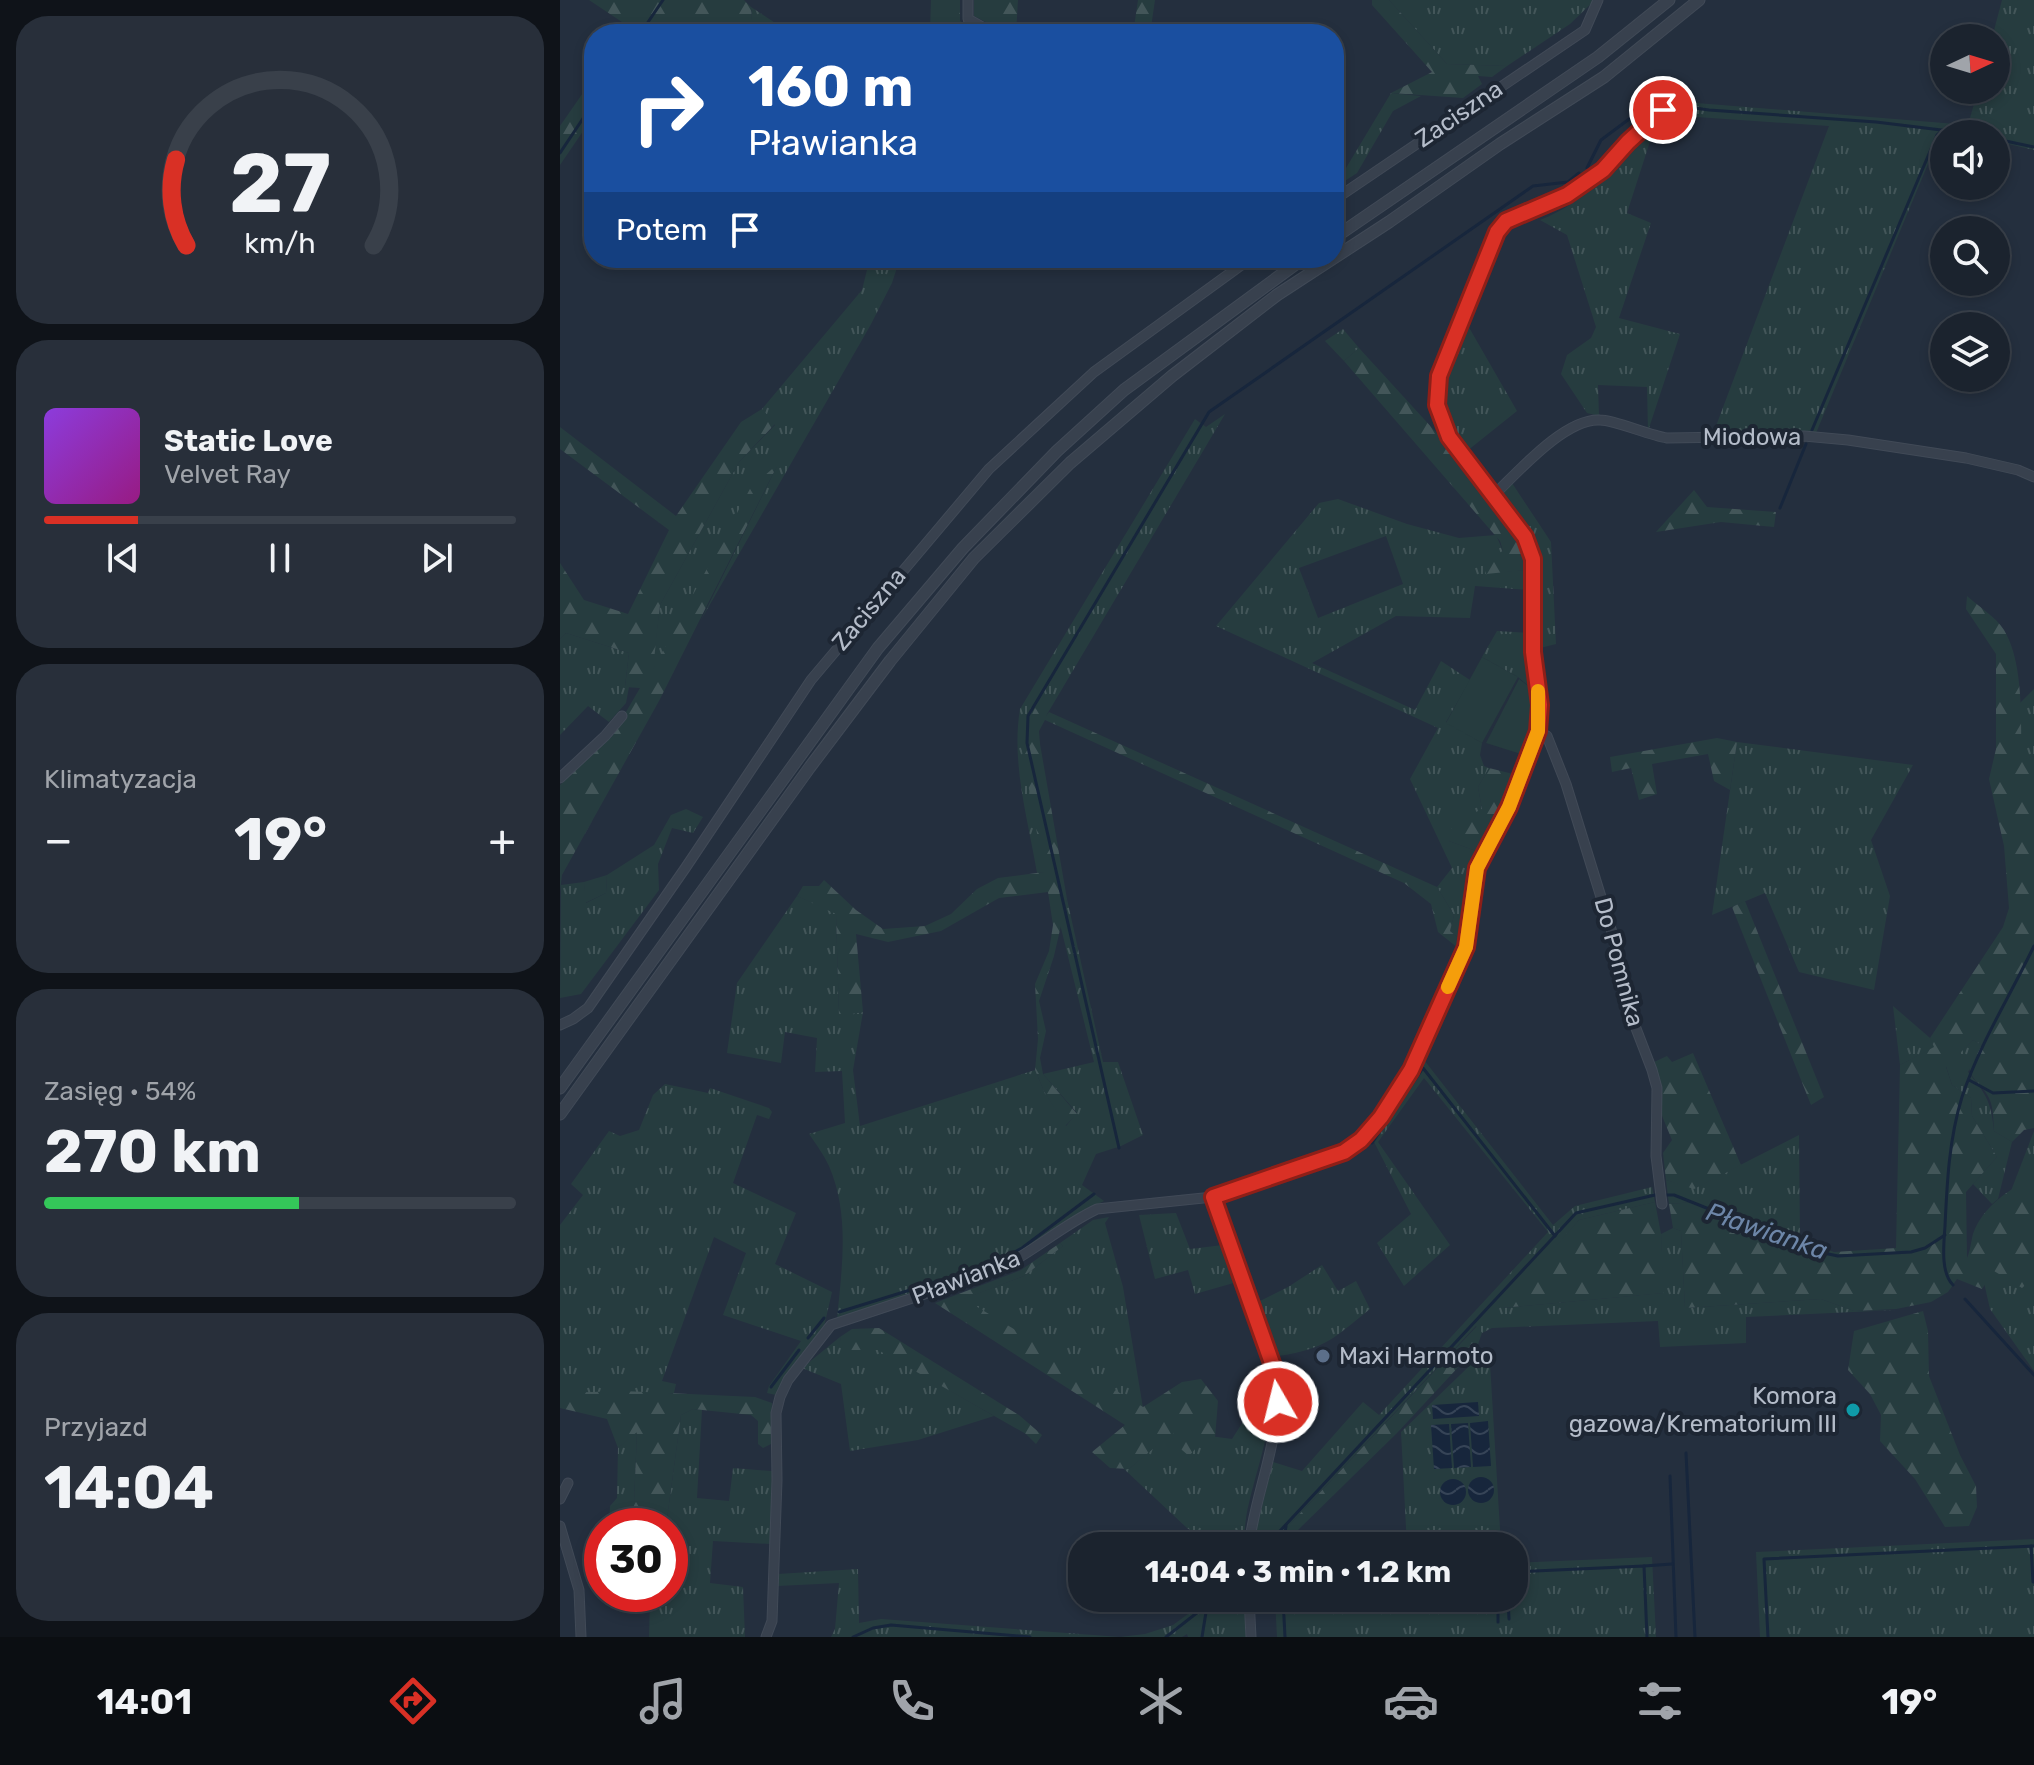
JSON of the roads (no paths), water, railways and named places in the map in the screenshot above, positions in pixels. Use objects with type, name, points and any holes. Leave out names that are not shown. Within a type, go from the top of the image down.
[{"type":"street","points":[[968,0],[968,19],[977,24]]},
{"type":"street","name":"Zaciszna","points":[[1344,193],[1585,30],[1598,0]]},
{"type":"street","points":[[1344,231],[1598,57],[1669,0]]},
{"type":"street","points":[[1344,251],[1604,77],[1699,0]]},
{"type":"street","name":"Pławianka","points":[[766,1637],[772,1621],[773,1605],[776,1413],[788,1380],[831,1325],[997,1270],[1097,1209],[1213,1197],[1344,1152],[1361,1140],[1381,1117],[1411,1070],[1466,947],[1477,868],[1509,807],[1538,731],[1540,705],[1533,652],[1533,559],[1525,537],[1449,437],[1437,405],[1439,376],[1497,232],[1506,221],[1567,195],[1603,170],[1663,110]]},
{"type":"street","name":"Zaciszna","points":[[560,1025],[588,1008],[811,680],[989,469],[1094,372],[1237,268]]},
{"type":"street","points":[[560,1088],[878,648],[963,548],[1057,451],[1124,390],[1290,268]]},
{"type":"street","points":[[560,1114],[810,767],[890,661],[974,558],[1070,463],[1172,376],[1277,295],[1318,268]]},
{"type":"street","name":"Miodowa","points":[[1494,495],[1554,440],[1583,423],[1601,419],[1667,438],[1804,436],[1848,440],[1966,458],[2018,470],[2034,477]]},
{"type":"street","points":[[560,778],[622,716]]},
{"type":"street","name":"Do Pomnika","points":[[1538,731],[1547,736],[1566,784],[1614,939],[1622,992],[1657,1088],[1656,1156],[1662,1204]]},
{"type":"street","points":[[1213,1197],[1278,1388],[1277,1414],[1251,1532]]},
{"type":"street","points":[[560,1499],[568,1483]]},
{"type":"street","points":[[560,1526],[579,1590],[581,1637]]},
{"type":"street","points":[[1250,1612],[1251,1637]]},
{"type":"water","points":[[1478,1402],[1479,1416],[1433,1419],[1432,1405]]},
{"type":"water","points":[[1488,1421],[1491,1466],[1473,1467],[1470,1423]]},
{"type":"water","points":[[1468,1423],[1471,1467],[1454,1468],[1451,1424]]},
{"type":"water","points":[[1449,1424],[1452,1468],[1434,1469],[1431,1425]]},
{"type":"water","points":[[1481,1477],[1490,1481],[1494,1490],[1490,1499],[1481,1503],[1472,1499],[1468,1490],[1472,1481]]},
{"type":"water","points":[[1453,1479],[1462,1483],[1466,1492],[1462,1501],[1453,1505],[1444,1501],[1440,1492],[1444,1483]]},
{"type":"waterway","points":[[647,24],[663,0]]},
{"type":"waterway","points":[[1587,168],[1601,140],[1652,102],[1709,110],[1930,129]]},
{"type":"waterway","points":[[560,153],[584,117]]},
{"type":"waterway","points":[[2010,142],[2034,147]]},
{"type":"waterway","points":[[1812,430],[1930,152]]},
{"type":"waterway","points":[[1119,1148],[1027,743],[1028,716],[1209,412],[1533,186],[1568,182],[1579,173]]},
{"type":"waterway","points":[[1780,508],[1806,444]]},
{"type":"waterway","name":"Pławianka","points":[[1953,1285],[1946,1273],[1944,1249],[1954,1129],[1977,1058],[2034,946]]},
{"type":"waterway","points":[[1372,1143],[1423,1068],[1555,1236]]},
{"type":"waterway","points":[[1969,1080],[1993,1093],[2034,1091]]},
{"type":"waterway","points":[[839,1312],[991,1265],[1022,1248],[1094,1194]]},
{"type":"waterway","name":"Pławianka","points":[[1279,1532],[1576,1213],[1655,1195]]},
{"type":"waterway","name":"Pławianka","points":[[1665,1195],[1674,1195],[1814,1251],[1838,1256],[1911,1252],[1925,1248],[1945,1235]]},
{"type":"waterway","points":[[1965,1299],[2034,1375]]},
{"type":"waterway","points":[[808,1338],[824,1318]]},
{"type":"waterway","points":[[771,1387],[799,1350]]},
{"type":"waterway","points":[[1686,1453],[1695,1637]]},
{"type":"waterway","points":[[1670,1476],[1676,1637]]},
{"type":"waterway","points":[[1285,1532],[1286,1526]]},
{"type":"waterway","points":[[2031,1546],[2033,1582]]},
{"type":"waterway","points":[[1768,1637],[1764,1559],[2034,1546]]},
{"type":"waterway","points":[[1644,1566],[1672,1564]]},
{"type":"waterway","points":[[1528,1571],[1644,1566],[1647,1637]]},
{"type":"waterway","points":[[1166,1637],[1198,1612]]},
{"type":"waterway","points":[[1202,1637],[1206,1612]]},
{"type":"waterway","points":[[1284,1612],[1285,1637]]},
{"type":"waterway","points":[[1509,1612],[1509,1619]]},
{"type":"waterway","points":[[1498,1613],[1498,1622]]},
{"type":"waterway","points":[[853,1637],[873,1628],[891,1625],[1030,1637]]},
{"type":"place","name":"Maxi Harmoto","points":[[1323,1356]]},
{"type":"place","name":"Komora gazowa/Krematorium III","points":[[1853,1410]]}]
